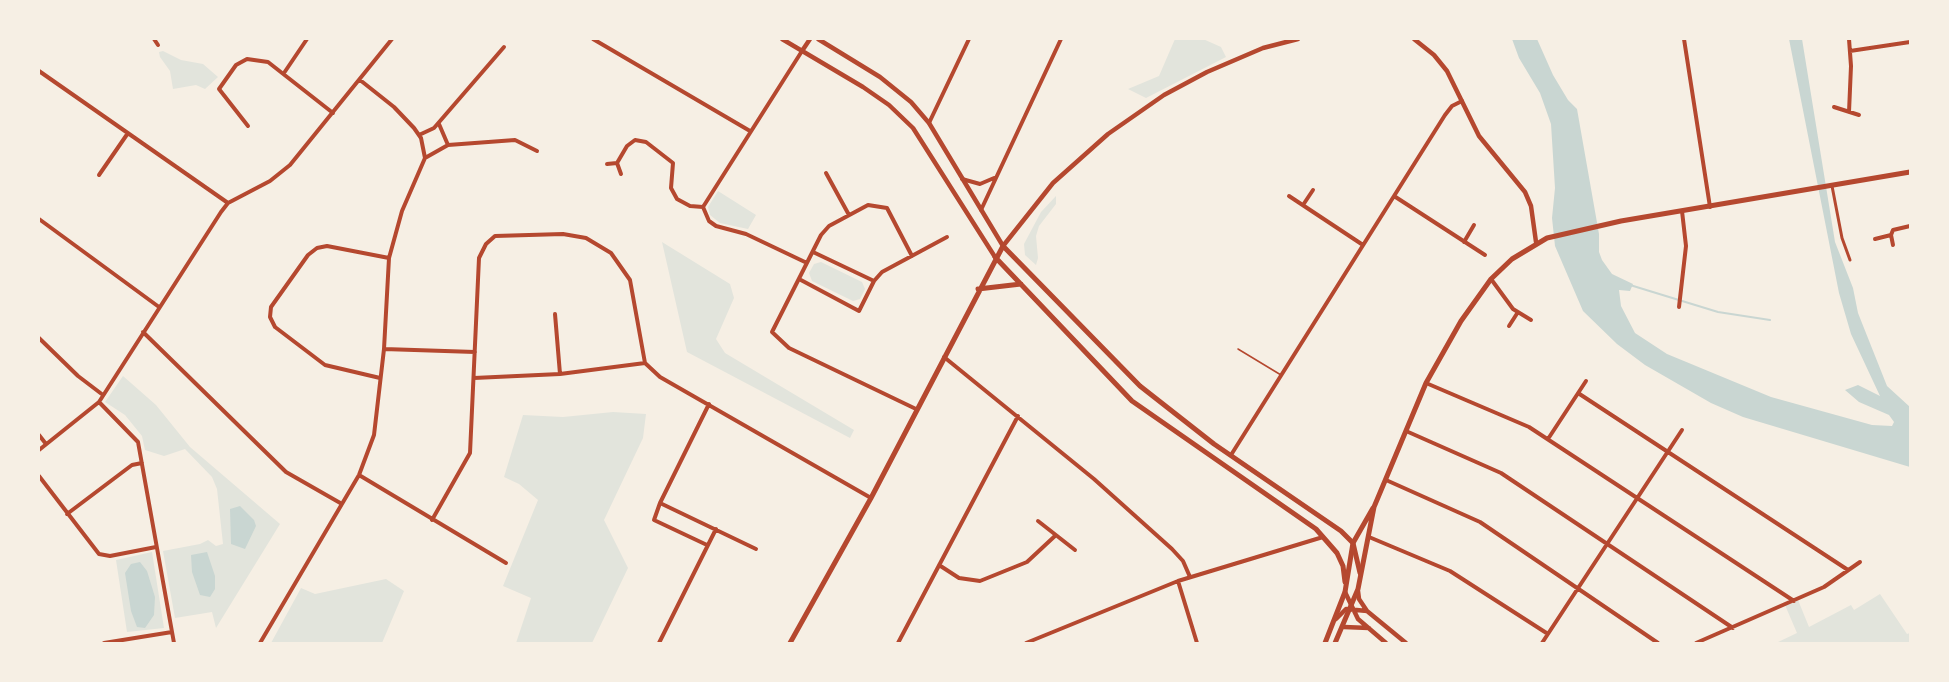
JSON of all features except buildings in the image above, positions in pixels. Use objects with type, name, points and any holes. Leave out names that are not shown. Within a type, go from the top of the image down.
[{"type":"main road","points":[[1345,582],[1353,543],[1374,507],[1426,383],[1456,329],[1491,279],[1536,242],[1601,226],[1910,172]]},
{"type":"main road","points":[[790,643],[871,498],[978,289],[1003,246],[1140,386],[1196,430],[1341,531],[1353,543],[1360,573]]},
{"type":"main road","points":[[995,257],[1132,401],[1316,529],[1337,553],[1343,566],[1345,592],[1325,643]]},
{"type":"main road","points":[[978,289],[1021,284]]},
{"type":"main road","points":[[1335,643],[1344,627],[1358,589],[1374,507]]},
{"type":"street","points":[[154,39],[158,45]]},
{"type":"street","points":[[284,73],[307,39]]},
{"type":"street","points":[[39,450],[99,402],[228,203],[280,174],[333,113],[392,39]]},
{"type":"street","points":[[593,39],[750,132]]},
{"type":"street","points":[[782,39],[863,87],[889,105],[912,128],[995,257]]},
{"type":"street","points":[[703,207],[810,39]]},
{"type":"street","points":[[818,39],[880,77],[911,102],[929,123],[1003,246],[1053,183],[1108,134],[1164,95],[1207,72],[1263,48],[1298,39]]},
{"type":"street","points":[[929,123],[969,39]]},
{"type":"street","points":[[981,210],[994,177],[1062,39]]},
{"type":"street","points":[[1414,39],[1434,55],[1447,71],[1479,136],[1525,192],[1531,206],[1536,242]]},
{"type":"street","points":[[1683,39],[1710,207]]},
{"type":"street","points":[[1849,39],[1849,112]]},
{"type":"street","points":[[1850,51],[1910,42]]},
{"type":"street","points":[[419,135],[439,123],[504,47]]},
{"type":"street","points":[[248,126],[221,94],[220,84],[236,65],[247,59],[262,59],[284,73],[333,113]]},
{"type":"street","points":[[39,71],[228,203]]},
{"type":"street","points":[[260,643],[359,475],[374,435],[384,349],[389,258],[402,211],[425,158],[419,135],[394,107],[360,80]]},
{"type":"street","points":[[1231,455],[1445,115],[1452,106],[1462,101]]},
{"type":"street","points":[[1834,106],[1859,115]]},
{"type":"street","points":[[439,123],[440,131],[448,145]]},
{"type":"street","points":[[99,175],[128,133]]},
{"type":"street","points":[[425,158],[448,145],[515,140],[537,151]]},
{"type":"street","points":[[617,163],[627,146],[635,140],[646,142],[673,163],[671,188],[677,199],[690,206],[703,207]]},
{"type":"street","points":[[607,164],[617,163]]},
{"type":"street","points":[[617,163],[621,174]]},
{"type":"street","points":[[826,173],[849,215]]},
{"type":"street","points":[[963,179],[980,183],[994,177]]},
{"type":"street","points":[[1830,185],[1842,238],[1850,260]]},
{"type":"street","points":[[1303,205],[1312,190]]},
{"type":"street","points":[[1289,196],[1363,245]]},
{"type":"street","points":[[1394,196],[1485,255]]},
{"type":"street","points":[[912,256],[887,208],[868,205],[849,215],[829,226],[807,263],[772,332],[789,348],[916,409]]},
{"type":"street","points":[[703,207],[709,221],[716,226],[746,234],[807,263]]},
{"type":"street","points":[[1680,306],[1686,246],[1682,211]]},
{"type":"street","points":[[39,219],[159,307]]},
{"type":"street","points":[[1464,242],[1474,225]]},
{"type":"street","points":[[1893,245],[1891,235],[1893,230],[1910,226]]},
{"type":"street","points":[[432,520],[470,453],[479,258],[486,244],[495,236],[563,234],[586,238],[611,253],[630,280],[645,363],[660,377],[871,498]]},
{"type":"street","points":[[1875,239],[1891,235]]},
{"type":"street","points":[[799,279],[859,311],[874,282],[882,272],[947,237]]},
{"type":"street","points":[[381,378],[325,365],[275,327],[270,317],[271,307],[308,255],[316,248],[327,246],[389,258]]},
{"type":"street","points":[[813,252],[874,282]]},
{"type":"street","points":[[1491,279],[1518,312],[1531,320]]},
{"type":"street","points":[[1509,326],[1518,312]]},
{"type":"street","points":[[555,314],[560,374]]},
{"type":"street","points":[[143,332],[286,472],[342,504]]},
{"type":"street","points":[[39,338],[78,376],[103,394]]},
{"type":"street","points":[[384,349],[475,352]]},
{"type":"street","points":[[943,357],[1018,416],[1172,549],[1183,561],[1190,577]]},
{"type":"street","points":[[474,378],[560,374],[645,363]]},
{"type":"street","points":[[1548,439],[1587,381]]},
{"type":"street","points":[[1426,383],[1529,427],[1794,601]]},
{"type":"street","points":[[1578,393],[1848,570]]},
{"type":"street","points":[[99,402],[138,442],[174,643]]},
{"type":"street","points":[[708,545],[654,520],[660,502],[709,404]]},
{"type":"street","points":[[898,643],[1018,416]]},
{"type":"street","points":[[1190,442],[1196,430]]},
{"type":"street","points":[[1542,643],[1682,430]]},
{"type":"street","points":[[1406,431],[1501,473],[1732,628]]},
{"type":"street","points":[[39,435],[46,444]]},
{"type":"street","points":[[67,514],[132,465],[142,462]]},
{"type":"street","points":[[359,475],[506,563]]},
{"type":"street","points":[[39,476],[99,554],[110,556],[156,547]]},
{"type":"street","points":[[1386,480],[1480,522],[1658,643]]},
{"type":"street","points":[[660,502],[756,549]]},
{"type":"street","points":[[1038,521],[1075,550]]},
{"type":"street","points":[[659,643],[716,529]]},
{"type":"street","points":[[939,565],[959,578],[980,581],[1027,562],[1056,535]]},
{"type":"street","points":[[1026,643],[1178,581],[1323,537]]},
{"type":"street","points":[[1369,537],[1450,571],[1548,634]]},
{"type":"street","points":[[1696,643],[1824,587],[1860,562]]},
{"type":"street","points":[[1178,581],[1197,643]]},
{"type":"street","points":[[1358,589],[1359,599],[1368,611],[1406,643]]},
{"type":"street","points":[[1345,592],[1351,609],[1386,643]]},
{"type":"street","points":[[1336,619],[1351,609],[1368,611]]},
{"type":"street","points":[[1344,627],[1369,628]]},
{"type":"street","points":[[104,643],[172,632]]},
{"type":"lane","points":[[1238,349],[1281,375]]},
{"type":"shaded area","points":[[1175,39],[1203,39],[1221,47],[1226,57],[1146,98],[1128,89],[1159,76]]},
{"type":"shaded area","points":[[1512,39],[1537,39],[1553,75],[1568,100],[1577,109],[1599,234],[1599,252],[1612,274],[1633,284],[1630,291],[1619,290],[1621,306],[1635,333],[1667,354],[1771,397],[1872,425],[1892,426],[1894,422],[1889,415],[1859,402],[1845,390],[1858,385],[1880,396],[1851,334],[1839,293],[1789,39],[1802,39],[1835,242],[1853,288],[1858,313],[1887,386],[1910,407],[1910,467],[1743,417],[1711,403],[1645,365],[1617,344],[1583,311],[1555,246],[1552,218],[1555,188],[1551,124],[1540,93],[1519,58]]},
{"type":"shaded area","points":[[163,51],[181,60],[203,64],[218,77],[205,89],[196,85],[173,89],[170,71],[160,57],[159,52]]},
{"type":"shaded area","points":[[718,191],[756,215],[748,229],[720,223],[710,215],[708,207]]},
{"type":"shaded area","points":[[1056,196],[1056,204],[1039,226],[1036,236],[1038,258],[1036,265],[1025,255],[1024,244],[1041,212]]},
{"type":"shaded area","points":[[662,242],[730,284],[734,298],[716,339],[725,353],[854,430],[850,438],[687,352]]},
{"type":"shaded area","points":[[821,262],[862,282],[865,289],[860,299],[853,301],[812,281],[809,273],[814,264]]},
{"type":"shaded area","points":[[123,376],[156,405],[190,447],[280,524],[216,628],[212,612],[175,618],[163,551],[200,544],[208,540],[216,546],[223,544],[217,489],[212,477],[185,449],[164,456],[145,450],[142,436],[125,415],[105,402]]},
{"type":"shaded area","points":[[613,412],[646,414],[643,438],[604,520],[628,568],[592,643],[516,643],[531,598],[503,586],[538,500],[519,484],[504,477],[523,415],[563,417]]},
{"type":"shaded area","points":[[240,506],[254,520],[256,526],[245,549],[231,544],[230,509]]},
{"type":"shaded area","points":[[152,552],[164,628],[127,632],[116,560]]},
{"type":"shaded area","points":[[207,552],[215,576],[215,589],[210,597],[200,595],[192,572],[191,555]]},
{"type":"shaded area","points":[[140,562],[147,571],[155,597],[154,615],[145,628],[137,627],[131,611],[125,573],[131,564]]},
{"type":"shaded area","points":[[386,579],[404,591],[382,643],[271,643],[301,588],[315,594]]},
{"type":"shaded area","points":[[1880,594],[1907,634],[1910,633],[1910,643],[1776,643],[1797,633],[1785,605],[1798,600],[1809,627],[1851,605],[1854,610]]},
{"type":"waterway","points":[[1630,285],[1718,312],[1770,320]]}]
